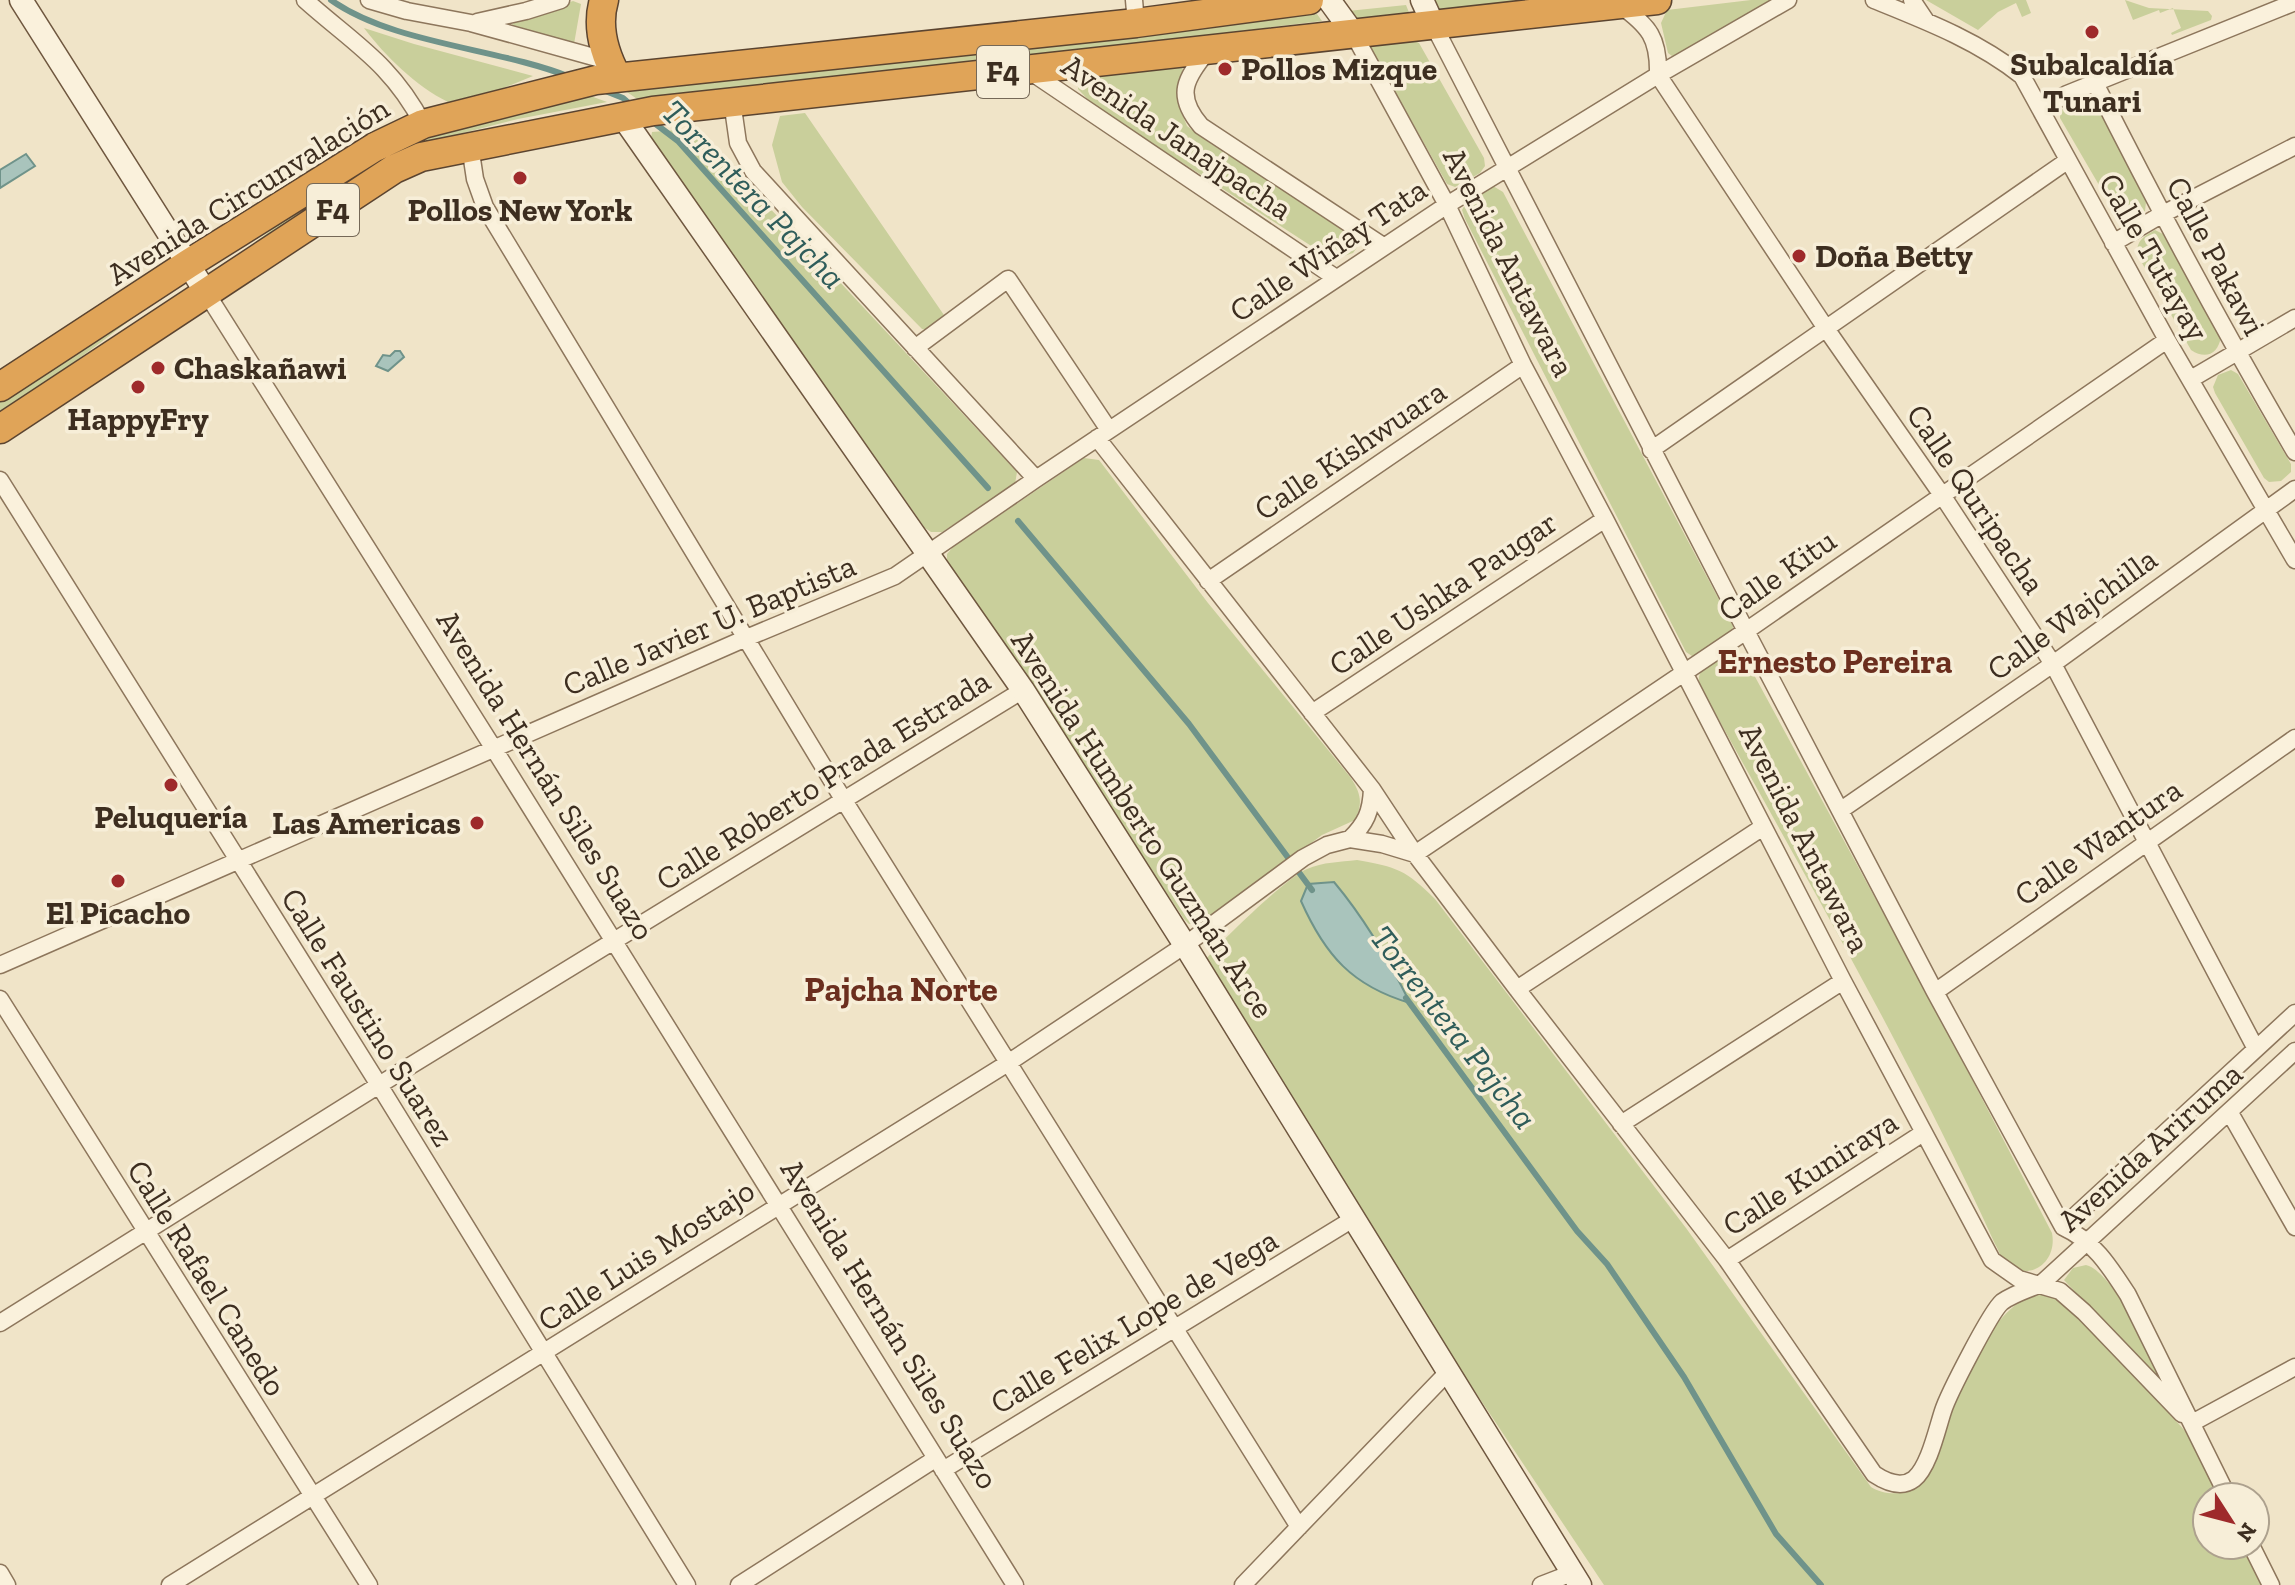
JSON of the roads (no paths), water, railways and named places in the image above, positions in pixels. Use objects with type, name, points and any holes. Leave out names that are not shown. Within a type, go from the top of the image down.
[{"type":"highway","points":[[604,0],[599,23],[607,73]]},
{"type":"highway","name":"Avenida Circunvalación","points":[[0,387],[375,147],[423,124],[607,73],[1135,11],[1309,0]]},
{"type":"highway","name":"Avenida Circunvalación","points":[[0,429],[394,169],[421,157],[634,114],[1353,33],[1427,12],[1620,5],[1657,0]]},
{"type":"main road","name":"Avenida Hernán Siles Suazo","points":[[21,0],[207,294]]},
{"type":"main road","name":"Avenida Antawara","points":[[1329,0],[1353,33]]},
{"type":"main road","name":"Avenida Humberto Guzmán Arce","points":[[634,114],[927,554],[1023,690],[1185,945],[1576,1579]]},
{"type":"street","points":[[305,0],[371,54],[411,102],[423,124]]},
{"type":"street","points":[[369,0],[471,23],[607,73]]},
{"type":"street","points":[[471,23],[561,0]]},
{"type":"street","name":"Calle Wiñay Tata","points":[[1103,434],[1447,205],[1658,75],[1788,0]]},
{"type":"street","name":"Calle Tutayay","points":[[1874,0],[1926,21],[1995,55],[2022,76],[2167,340],[2295,560]]},
{"type":"street","points":[[1912,0],[1926,21]]},
{"type":"street","points":[[2288,0],[2295,1]]},
{"type":"street","points":[[2041,109],[2067,94],[2295,1]]},
{"type":"street","name":"Calle Quripacha","points":[[1620,5],[1638,18],[1654,37],[1659,53],[1658,75],[2053,664],[2256,1049]]},
{"type":"street","name":"Avenida Antawara","points":[[1427,12],[1651,450],[1935,992],[2063,1227]]},
{"type":"street","name":"Avenida Antawara","points":[[1353,33],[1447,205],[1523,365],[1843,981],[2002,1279],[2004,1292],[2000,1303]]},
{"type":"street","name":"Avenida Janajpacha","points":[[1208,50],[1187,81],[1184,92],[1186,105],[1201,126],[1383,246]]},
{"type":"street","name":"Avenida Janajpacha","points":[[1026,70],[1336,278]]},
{"type":"street","name":"Calle Pakawi","points":[[2095,83],[2161,215],[2295,452]]},
{"type":"street","points":[[732,101],[738,143],[753,171],[1036,479]]},
{"type":"street","points":[[470,146],[475,179],[485,207],[744,639],[1299,1527]]},
{"type":"street","points":[[2113,243],[2295,146]]},
{"type":"street","points":[[1651,450],[2067,161]]},
{"type":"street","points":[[915,348],[1008,279],[1103,434],[1208,581],[1372,789],[1415,854],[1727,1260],[1874,1474],[1885,1482],[1912,1480],[1918,1473],[1934,1440],[1944,1406],[2000,1303]]},
{"type":"street","name":"Avenida Hernán Siles Suazo","points":[[207,294],[1015,1585]]},
{"type":"street","points":[[2191,379],[2295,318]]},
{"type":"street","name":"Calle Kitu","points":[[1415,854],[1746,631],[2167,340]]},
{"type":"street","name":"Calle Kishwuara","points":[[1208,581],[1523,365]]},
{"type":"street","name":"Calle Javier U. Baptista","points":[[0,965],[744,639],[895,576],[1103,434]]},
{"type":"street","name":"Calle Faustino Suarez","points":[[0,480],[379,1085],[687,1585]]},
{"type":"street","name":"Calle Wajchilla","points":[[1841,810],[2053,664],[2295,489]]},
{"type":"street","name":"Calle Ushka Paugar","points":[[1312,713],[1605,519]]},
{"type":"street","name":"Calle Roberto Prada Estrada","points":[[0,1323],[379,1085],[1023,690]]},
{"type":"street","name":"Calle Wantura","points":[[1935,992],[2295,738]]},
{"type":"street","points":[[1350,839],[1364,826],[1371,808],[1372,789]]},
{"type":"street","points":[[1517,989],[1763,827]]},
{"type":"street","points":[[1350,839],[1415,854]]},
{"type":"street","name":"Calle Luis Mostajo","points":[[170,1585],[1008,1063],[1185,945],[1303,858],[1327,845],[1350,839]]},
{"type":"street","points":[[1621,1124],[1843,981]]},
{"type":"street","name":"Calle Rafael Canedo","points":[[0,999],[369,1585]]},
{"type":"street","name":"Avenida Ariruma","points":[[2063,1227],[2295,1013]]},
{"type":"street","name":"Avenida Ariruma","points":[[2000,1303],[2041,1284],[2295,1051]]},
{"type":"street","points":[[2230,1113],[2295,1227]]},
{"type":"street","name":"Calle Kuniraya","points":[[1727,1260],[1923,1133]]},
{"type":"street","name":"Calle Felix Lope de Vega","points":[[739,1585],[1174,1329],[1353,1219]]},
{"type":"street","points":[[2063,1227],[2088,1241],[2128,1295],[2220,1481]]},
{"type":"street","points":[[1992,1260],[2019,1279],[2060,1291],[2192,1423]]},
{"type":"street","points":[[2192,1423],[2295,1367]]},
{"type":"street","points":[[1243,1585],[1448,1372]]},
{"type":"street","points":[[2259,1561],[2271,1585]]},
{"type":"street","points":[[0,1573],[7,1585]]},
{"type":"street","points":[[1541,1585],[1576,1579]]},
{"type":"water","points":[[26,154],[35,166],[0,188],[0,170]]},
{"type":"water","points":[[400,351],[404,357],[388,371],[376,366],[383,355],[390,356]]},
{"type":"water","points":[[1334,882],[1376,940],[1410,1003],[1356,977],[1331,953],[1320,937],[1301,901],[1308,884]]},
{"type":"waterway","name":"Torrentera Pajcha","points":[[331,0],[384,27],[570,77]]},
{"type":"waterway","name":"Torrentera Pajcha","points":[[603,90],[631,105]]},
{"type":"waterway","name":"Torrentera Pajcha","points":[[653,122],[678,141],[988,488]]},
{"type":"waterway","name":"Torrentera Pajcha","points":[[1018,521],[1189,724],[1312,890]]},
{"type":"waterway","name":"Torrentera Pajcha","points":[[1406,998],[1577,1231],[1607,1264],[1684,1377],[1776,1534],[1821,1585]]},
{"type":"place","name":"Subalcaldía Tunari","points":[[2092,32]]},
{"type":"place","name":"Pollos Mizque","points":[[1225,69]]},
{"type":"place","name":"Pollos New York","points":[[520,178]]},
{"type":"place","name":"Doña Betty","points":[[1799,256]]},
{"type":"place","name":"Chaskañawi","points":[[158,368]]},
{"type":"place","name":"HappyFry","points":[[138,387]]},
{"type":"place","name":"Peluquería","points":[[171,785]]},
{"type":"place","name":"Las Americas","points":[[477,823]]},
{"type":"place","name":"El Picacho","points":[[118,881]]},
{"type":"district","name":"Ernesto Pereira","points":[[1835,661]]},
{"type":"district","name":"Pajcha Norte","points":[[901,989]]}]
